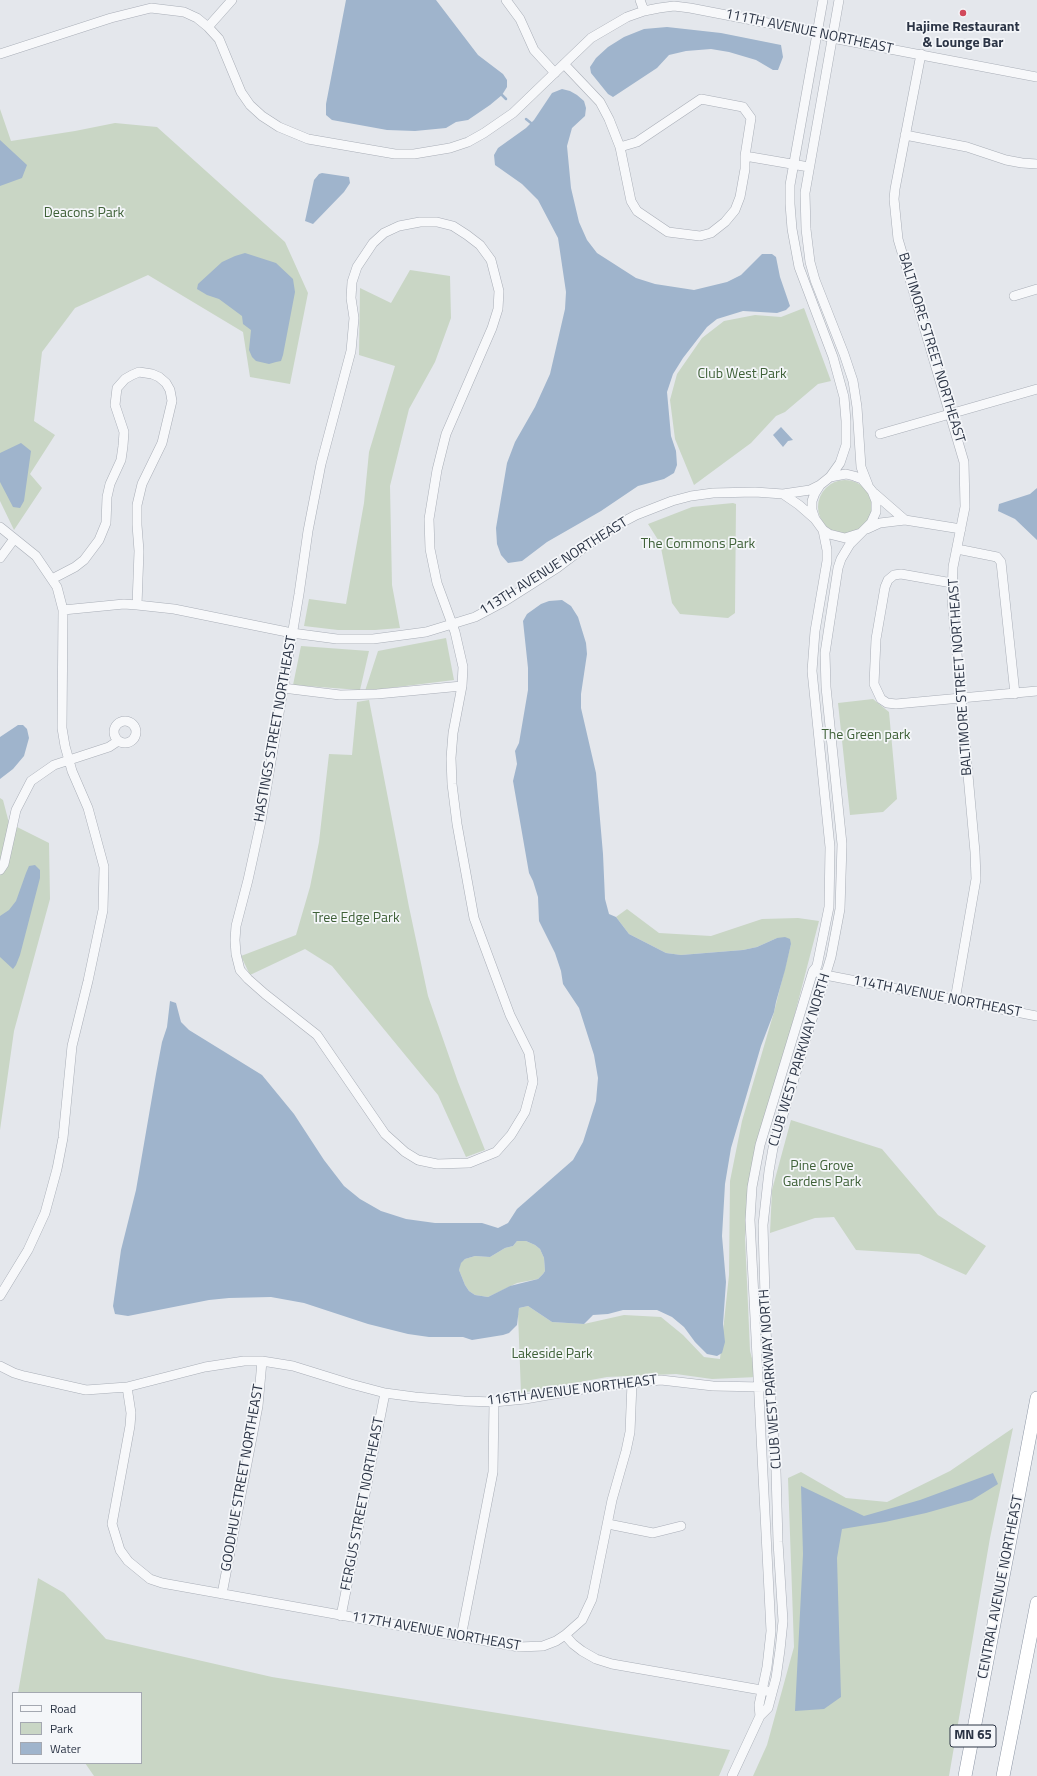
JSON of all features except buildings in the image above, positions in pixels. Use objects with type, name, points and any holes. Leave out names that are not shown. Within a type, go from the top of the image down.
[{"type":"highway","name":"CENTRAL AVENUE NORTHEAST","points":[[965,1776],[1037,1398]]},
{"type":"highway","name":"MN 65","points":[[1003,1776],[1037,1603]]},
{"type":"street","points":[[208,27],[232,0]]},
{"type":"street","points":[[506,0],[520,20],[534,50],[555,73]]},
{"type":"street","points":[[640,0],[644,10]]},
{"type":"street","points":[[815,519],[812,510],[812,501],[815,492],[820,485],[830,477],[840,463],[846,445],[845,408],[836,363],[821,321],[805,285],[795,248],[790,204],[790,186],[823,0]]},
{"type":"street","points":[[839,0],[805,193],[806,229],[810,262],[815,280],[849,367],[857,407],[861,467],[876,501],[876,512],[872,523],[862,532]]},
{"type":"street","name":"111TH AVENUE NORTHEAST","points":[[0,54],[111,18],[151,8],[184,12],[197,18],[219,39],[241,92],[262,116],[279,127],[308,139],[376,152],[414,154],[450,148],[468,142],[484,133],[513,113],[592,38],[627,17],[644,10],[674,6],[1037,77]]},
{"type":"street","name":"BALTIMORE STREET NORTHEAST","points":[[921,54],[895,189],[898,239],[964,462],[965,508],[952,583],[952,598],[975,852],[976,879],[955,1000]]},
{"type":"street","points":[[564,64],[600,102],[610,119],[620,147],[631,201],[637,211],[668,232],[700,236],[711,233],[725,222],[735,210],[740,197],[745,169],[744,156],[751,118],[742,107],[700,99],[637,142],[620,147]]},
{"type":"street","points":[[905,135],[967,147],[1016,162],[1037,164]]},
{"type":"street","points":[[744,156],[809,167]]},
{"type":"street","name":"HASTINGS STREET NORTHEAST","points":[[452,625],[437,583],[430,549],[429,519],[437,470],[446,434],[492,328],[498,309],[499,291],[491,260],[480,245],[453,226],[437,222],[420,222],[399,226],[384,233],[373,243],[357,267],[352,282],[351,298],[354,318],[350,351],[321,464],[308,531],[261,821],[236,926],[236,954],[240,970],[248,979],[317,1035],[385,1134],[405,1152],[418,1160],[437,1164],[469,1163],[496,1152],[511,1135],[525,1112],[532,1082],[529,1053],[510,1015],[474,918],[457,824],[452,784],[451,758],[453,733],[462,686]]},
{"type":"street","points":[[1014,296],[1037,289]]},
{"type":"street","points":[[52,579],[75,567],[84,560],[99,540],[106,523],[107,497],[110,484],[121,460],[123,446],[124,432],[115,405],[117,388],[125,379],[139,372],[152,374],[159,377],[166,383],[170,390],[172,401],[165,433],[156,457],[142,484],[137,505],[139,552],[137,605]]},
{"type":"street","points":[[880,434],[1037,389]]},
{"type":"street","points":[[830,477],[838,475],[854,476],[870,488],[883,502],[905,520]]},
{"type":"street","name":"113TH AVENUE NORTHEAST","points":[[63,610],[124,604],[137,605],[214,616],[292,633],[337,639],[373,639],[426,632],[475,617],[505,601],[557,568],[606,531],[636,515],[672,501],[691,496],[713,493],[755,492],[783,494],[810,490],[820,485]]},
{"type":"street","points":[[783,494],[815,519],[823,530],[829,534],[845,538],[880,523],[905,520],[961,529]]},
{"type":"street","points":[[0,527],[36,556],[57,587],[63,610],[62,728],[68,760],[88,808],[104,867],[103,910],[72,1046],[63,1138],[45,1213],[28,1250],[0,1296]]},
{"type":"street","points":[[760,1716],[761,1692],[767,1667],[771,1631],[757,1387],[750,1220],[752,1187],[760,1145],[814,971],[817,966],[826,923],[830,884],[830,840],[812,676],[815,631],[827,561],[827,550],[823,530]]},
{"type":"street","name":"CLUB WEST PARKWAY NORTH","points":[[732,1776],[760,1716],[768,1708],[776,1678],[783,1621],[778,1542],[776,1471],[766,1331],[764,1225],[769,1171],[775,1142],[831,957],[840,909],[842,844],[826,687],[825,653],[838,568],[841,559],[850,544],[862,532]]},
{"type":"street","points":[[0,558],[14,539]]},
{"type":"street","points":[[957,549],[997,558],[1001,562],[1016,694]]},
{"type":"street","points":[[952,583],[901,574],[888,580],[885,587],[876,632],[874,684],[881,699],[887,703],[896,704],[1037,691]]},
{"type":"street","points":[[283,688],[340,695],[377,694],[462,686],[463,667],[452,625]]},
{"type":"street","points":[[0,870],[4,864],[16,810],[31,781],[54,765],[109,747],[118,741]]},
{"type":"street","name":"114TH AVENUE NORTHEAST","points":[[814,971],[825,976],[1037,1016]]},
{"type":"street","name":"116TH AVENUE NORTHEAST","points":[[0,1366],[24,1376],[86,1390],[127,1387],[205,1367],[244,1361],[262,1361],[293,1366],[385,1393],[439,1400],[494,1402],[525,1399],[600,1386],[661,1380],[713,1386],[771,1387]]},
{"type":"street","name":"GOODHUE STREET NORTHEAST","points":[[222,1594],[258,1406],[262,1361]]},
{"type":"street","name":"117TH AVENUE NORTHEAST","points":[[127,1387],[131,1414],[130,1426],[112,1524],[120,1550],[128,1562],[150,1579],[162,1583],[342,1616],[530,1648],[543,1646],[556,1641],[582,1620],[588,1611],[592,1599],[612,1500],[630,1432],[633,1397],[632,1383]]},
{"type":"street","name":"FERGUS STREET NORTHEAST","points":[[342,1616],[385,1393]]},
{"type":"street","points":[[461,1637],[493,1472],[494,1402]]},
{"type":"street","points":[[608,1524],[653,1532],[681,1526]]},
{"type":"street","points":[[565,1635],[582,1651],[596,1659],[612,1664],[761,1692],[773,1691]]},
{"type":"green space","name":"Deacons Park","points":[[0,109],[11,141],[115,123],[157,127],[285,242],[308,293],[290,384],[250,377],[243,332],[148,275],[75,308],[42,352],[34,421],[55,435],[30,474],[42,488],[14,530],[0,501]]},
{"type":"green space","points":[[410,270],[450,276],[451,318],[435,362],[409,409],[390,486],[392,585],[400,628],[338,630],[304,626],[309,599],[346,604],[364,503],[369,452],[395,366],[359,355],[360,288],[391,303]]},
{"type":"green space","name":"Club West Park","points":[[804,308],[831,381],[818,384],[785,412],[776,416],[751,443],[694,485],[675,439],[670,400],[677,374],[702,338],[724,321],[755,315],[781,317]]},
{"type":"green space","points":[[840,480],[850,480],[864,488],[870,497],[872,507],[870,517],[864,526],[850,534],[840,534],[830,529],[823,522],[818,512],[818,502],[823,492],[830,485]]},
{"type":"green space","name":"The Commons Park","points":[[733,503],[736,504],[735,613],[728,618],[680,614],[672,603],[660,543],[648,524],[692,507]]},
{"type":"green space","points":[[446,638],[454,680],[365,691],[378,651]]},
{"type":"green space","points":[[301,646],[369,651],[360,690],[293,685]]},
{"type":"green space","name":"The Green park","points":[[873,699],[889,712],[897,799],[883,812],[850,815],[838,703]]},
{"type":"green space","name":"Tree Edge Park","points":[[369,700],[409,907],[428,996],[458,1082],[485,1150],[466,1157],[438,1095],[332,966],[305,949],[250,975],[241,956],[296,935],[310,887],[319,842],[329,754],[352,755],[357,702]]},
{"type":"green space","points":[[0,798],[3,800],[9,823],[49,843],[50,899],[14,1031],[0,1130]]},
{"type":"green space","name":"Lakeside Park","points":[[627,909],[659,933],[711,936],[762,919],[798,918],[819,921],[792,1025],[752,1164],[745,1237],[750,1351],[757,1377],[712,1379],[676,1374],[607,1377],[521,1393],[518,1314],[519,1308],[528,1306],[552,1322],[584,1324],[624,1315],[661,1317],[683,1335],[704,1357],[720,1359],[729,1275],[730,1181],[742,1121],[774,1012],[791,944],[777,938],[757,947],[743,950],[681,955],[666,953],[629,934],[616,917]]},
{"type":"green space","name":"Pine Grove Gardens Park","points":[[791,1120],[882,1149],[938,1215],[986,1246],[966,1275],[919,1254],[856,1250],[834,1217],[815,1218],[770,1233],[772,1190]]},
{"type":"green space","points":[[517,1241],[526,1241],[540,1249],[544,1258],[545,1271],[543,1274],[538,1279],[517,1283],[488,1297],[475,1295],[469,1291],[459,1270],[460,1263],[465,1259],[475,1256],[490,1257],[505,1248],[513,1246]]},
{"type":"green space","points":[[1013,1428],[990,1538],[949,1776],[753,1776],[767,1745],[794,1647],[788,1478],[801,1472],[846,1498],[887,1502],[950,1471]]},
{"type":"green space","points":[[38,1578],[64,1593],[106,1639],[272,1677],[730,1750],[719,1776],[94,1776],[86,1764],[142,1764],[142,1692],[18,1692]]},
{"type":"water","points":[[346,0],[436,0],[478,55],[503,74],[507,80],[507,87],[502,95],[468,120],[456,122],[446,128],[415,131],[387,130],[332,120],[326,115],[326,104]]},
{"type":"water","points":[[667,27],[721,33],[781,45],[783,57],[778,70],[773,70],[756,60],[729,52],[711,49],[686,51],[669,55],[657,68],[613,97],[608,94],[591,73],[590,67],[596,58],[608,47],[624,37],[644,29]]},
{"type":"water","points":[[562,89],[577,95],[584,101],[586,108],[585,116],[572,128],[567,146],[571,188],[579,222],[587,240],[597,253],[636,278],[655,284],[694,290],[727,282],[741,275],[762,254],[772,254],[776,257],[780,277],[790,306],[786,310],[777,313],[743,311],[717,319],[707,327],[683,358],[673,374],[667,392],[671,436],[676,451],[677,465],[674,473],[664,479],[638,486],[601,511],[547,542],[522,561],[508,563],[501,555],[497,544],[496,528],[507,463],[515,442],[535,407],[550,374],[565,309],[566,292],[558,238],[538,200],[522,184],[495,165],[494,155],[498,148],[526,128],[534,120],[552,93]]},
{"type":"water","points":[[0,140],[27,165],[22,178],[0,186]]},
{"type":"water","points":[[322,173],[349,177],[350,183],[344,192],[313,224],[305,221],[314,180],[319,174]]},
{"type":"water","points":[[245,253],[276,263],[293,279],[295,292],[281,361],[269,364],[256,361],[252,357],[249,350],[251,330],[243,324],[242,316],[219,299],[207,295],[197,289],[198,284],[222,262]]},
{"type":"water","points":[[781,427],[793,440],[788,441],[783,447],[773,435]]},
{"type":"water","points":[[21,443],[31,451],[24,501],[20,508],[13,507],[0,482],[0,453]]},
{"type":"water","points":[[1037,488],[1037,540],[1015,519],[998,511],[999,504],[1030,494]]},
{"type":"water","points":[[562,600],[571,606],[578,617],[586,643],[587,654],[581,694],[581,708],[596,773],[603,854],[605,899],[609,914],[616,917],[629,934],[666,953],[681,955],[743,950],[757,947],[777,938],[785,937],[790,939],[791,944],[774,1012],[761,1046],[731,1148],[725,1184],[722,1236],[726,1282],[723,1324],[725,1342],[722,1353],[717,1356],[707,1354],[695,1342],[684,1327],[672,1317],[657,1310],[623,1310],[608,1314],[593,1315],[584,1324],[552,1322],[528,1306],[519,1308],[517,1325],[509,1333],[472,1340],[463,1337],[429,1337],[408,1334],[368,1324],[304,1303],[271,1297],[209,1300],[128,1316],[115,1314],[113,1306],[121,1250],[136,1190],[162,1042],[167,1027],[170,1001],[176,1003],[181,1022],[189,1030],[262,1075],[294,1114],[324,1160],[344,1186],[360,1199],[381,1211],[406,1219],[435,1223],[482,1223],[498,1228],[508,1223],[517,1209],[573,1160],[583,1142],[596,1101],[598,1078],[594,1055],[579,1008],[563,984],[561,971],[555,953],[539,921],[538,897],[529,873],[513,781],[517,764],[515,751],[519,743],[528,690],[528,668],[523,621],[527,614],[541,604],[549,601]],"holes":[[[517,1241],[526,1241],[540,1249],[544,1258],[545,1271],[538,1279],[510,1286],[488,1297],[475,1295],[469,1291],[459,1270],[461,1263],[465,1259],[475,1256],[490,1257],[505,1248],[513,1246]]]},
{"type":"water","points":[[18,725],[23,725],[27,729],[29,738],[24,756],[13,769],[0,779],[0,737]]},
{"type":"water","points":[[35,865],[40,870],[40,878],[20,955],[13,969],[0,957],[0,916],[9,910],[16,901],[29,866]]},
{"type":"water","points":[[993,1473],[998,1484],[972,1500],[926,1513],[842,1529],[837,1558],[841,1697],[824,1709],[795,1711],[803,1554],[801,1486],[864,1516],[920,1500]]},
{"type":"waterway","points":[[502,95],[506,99]]},
{"type":"waterway","points":[[526,119],[531,123]]},
{"type":"place","name":"Hajime Restaurant & Lounge Bar","points":[[963,13]]}]
